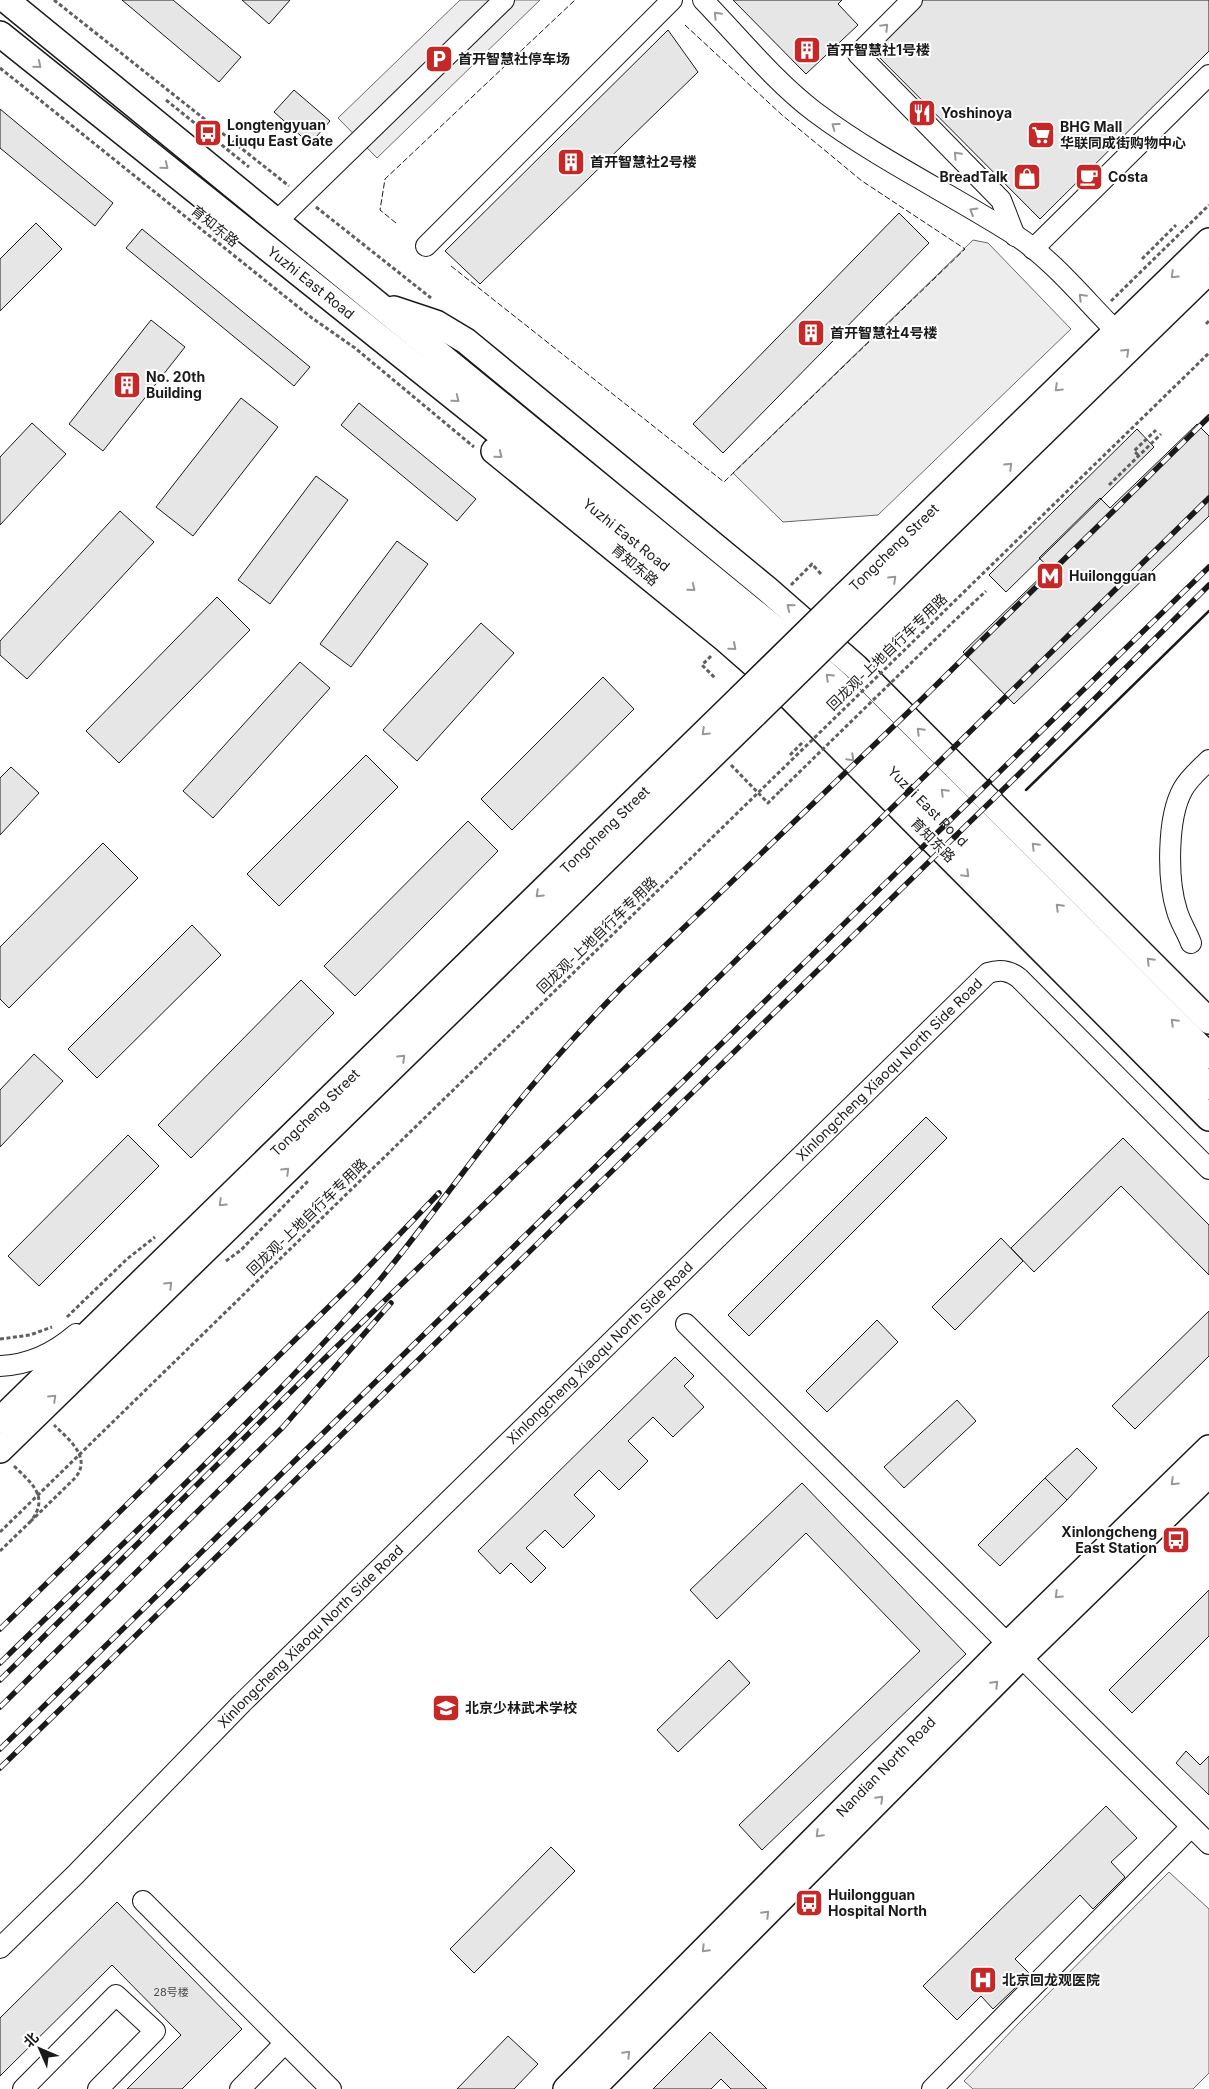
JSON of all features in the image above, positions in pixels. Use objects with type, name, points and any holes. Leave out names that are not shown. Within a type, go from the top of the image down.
[{"type":"main road","name":"Yuzhi East Road","points":[[6,0],[738,597],[812,661],[1209,1056]]},
{"type":"main road","name":"Yuzhi East Road","points":[[0,34],[698,592],[771,654],[822,701],[1209,1087]]},
{"type":"main road","name":"Tongcheng Street","points":[[851,605],[1116,331],[1209,241]]},
{"type":"main road","name":"Tongcheng Street","points":[[5,1421],[851,605],[1209,271]]},
{"type":"main road","points":[[366,294],[383,305],[436,323],[466,341],[802,618],[856,667],[1209,1021]]},
{"type":"main road","points":[[350,314],[421,392],[719,635],[783,690],[1209,1118]]},
{"type":"main road","name":"Tongcheng Street","points":[[7,1457],[5,1421],[199,1226],[748,706]]},
{"type":"main road","name":"Nandian North Road","points":[[592,2089],[1209,1448]]},
{"type":"main road","name":"Nandian North Road","points":[[566,2089],[1014,1651],[1209,1474]]},
{"type":"street","points":[[277,221],[504,0]]},
{"type":"street","points":[[426,246],[672,0]]},
{"type":"street","points":[[703,0],[790,90],[814,111],[870,150],[1016,236],[1033,249],[1116,331]]},
{"type":"street","points":[[912,0],[858,54],[1001,200],[1016,236]]},
{"type":"street","points":[[1033,249],[1209,75]]},
{"type":"street","points":[[1191,942],[1177,911],[1169,870],[1174,812],[1184,788],[1209,760]]},
{"type":"street","name":"Xinlongcheng Xiaoqu North Side Road","points":[[0,1948],[75,1875],[242,1703],[988,973],[1002,970],[1014,974],[1209,1169]]},
{"type":"street","points":[[0,1366],[32,1360],[64,1344],[137,1273],[199,1226]]},
{"type":"street","points":[[686,1324],[1209,1844]]},
{"type":"street","points":[[932,2089],[1191,1827]]},
{"type":"street","points":[[143,1901],[331,2089]]},
{"type":"street","points":[[23,2089],[116,1995],[155,2031],[98,2089]]},
{"type":"street","points":[[240,2089],[285,2043]]},
{"type":"path","name":"育知东路","points":[[0,68],[312,318],[355,348],[478,450]]},
{"type":"path","points":[[166,100],[249,167]]},
{"type":"path","points":[[242,161],[246,158]]},
{"type":"path","points":[[1142,259],[1176,225]]},
{"type":"path","name":"回龙观-上地自行车专用路","points":[[0,1532],[1209,353]]},
{"type":"path","points":[[1138,455],[1134,452],[1156,430]]},
{"type":"path","points":[[1109,485],[1161,434]]},
{"type":"path","points":[[791,585],[812,564],[821,574]]},
{"type":"path","points":[[729,763],[768,803],[986,591]]},
{"type":"path","points":[[876,660],[898,639]]},
{"type":"path","points":[[711,656],[702,665],[715,678]]},
{"type":"path","points":[[811,734],[825,748]]},
{"type":"path","points":[[790,755],[804,741]]},
{"type":"path","points":[[0,1551],[75,1478],[80,1470],[81,1461],[79,1453],[54,1425]]},
{"type":"path","points":[[7,1457],[39,1494],[38,1508],[31,1521]]},
{"type":"shaded area","name":"首开智慧社停车场","points":[[460,0],[540,0],[377,158],[338,118]]},
{"type":"shaded area","points":[[973,240],[988,243],[1071,329],[878,515],[783,522],[733,473]]},
{"type":"shaded area","points":[[1169,1872],[1209,1909],[1209,2073],[1193,2089],[973,2089],[964,2081],[1018,2024]]},
{"type":"building","points":[[122,0],[173,0],[241,57],[219,82]]},
{"type":"building","points":[[242,0],[290,0],[269,24]]},
{"type":"building","name":"首开智慧社1号楼","points":[[733,0],[842,0],[838,4],[858,25],[806,74]]},
{"type":"building","name":"BHG Mall 华联同成街购物中心","points":[[920,0],[1209,0],[1209,51],[1040,219],[871,49]]},
{"type":"building","name":"首开智慧社2号楼","points":[[668,30],[698,72],[480,284],[445,251]]},
{"type":"building","points":[[294,90],[330,121],[310,144],[274,112]]},
{"type":"building","points":[[0,109],[113,203],[95,226],[0,148]]},
{"type":"building","name":"首开智慧社4号楼","points":[[899,213],[929,243],[723,453],[693,424]]},
{"type":"building","points":[[36,223],[62,249],[0,311],[0,259]]},
{"type":"building","points":[[142,229],[310,367],[294,386],[126,248]]},
{"type":"building","name":"No. 20th Building","points":[[151,320],[185,347],[103,451],[69,424]]},
{"type":"building","points":[[241,398],[278,427],[193,536],[156,507]]},
{"type":"building","points":[[359,403],[476,499],[457,521],[341,425]]},
{"type":"building","points":[[32,423],[66,454],[0,525],[0,457]]},
{"type":"building","points":[[1197,424],[1209,436],[1209,516],[1014,704],[963,652],[1050,568],[1039,558],[1100,498],[1110,508]]},
{"type":"building","points":[[1137,429],[1154,447],[1006,592],[989,575]]},
{"type":"building","points":[[316,476],[348,500],[270,604],[238,580]]},
{"type":"building","points":[[120,511],[154,542],[27,679],[0,655],[0,641]]},
{"type":"building","points":[[397,541],[428,564],[351,667],[320,644]]},
{"type":"building","points":[[217,597],[250,630],[119,763],[86,731]]},
{"type":"building","points":[[481,623],[514,653],[417,761],[383,730]]},
{"type":"building","points":[[300,662],[330,688],[213,818],[183,791]]},
{"type":"building","points":[[603,677],[634,709],[512,830],[481,799]]},
{"type":"building","points":[[366,755],[398,787],[279,906],[247,874]]},
{"type":"building","points":[[11,767],[39,793],[0,835],[0,778]]},
{"type":"building","points":[[468,821],[498,851],[355,996],[324,966]]},
{"type":"building","points":[[103,843],[138,878],[9,1008],[0,999],[0,947]]},
{"type":"building","points":[[192,925],[221,955],[97,1078],[68,1049]]},
{"type":"building","points":[[301,980],[334,1013],[191,1158],[158,1125]]},
{"type":"building","points":[[34,1054],[63,1081],[0,1147],[0,1090]]},
{"type":"building","points":[[926,1117],[947,1138],[749,1336],[728,1315]]},
{"type":"building","points":[[128,1135],[159,1166],[39,1286],[8,1256]]},
{"type":"building","points":[[1123,1138],[1209,1225],[1209,1275],[1121,1186],[1034,1272],[1011,1248]]},
{"type":"building","points":[[1001,1238],[1023,1261],[955,1330],[932,1307]]},
{"type":"building","points":[[1209,1311],[1209,1356],[1135,1429],[1112,1406]]},
{"type":"building","points":[[877,1320],[898,1342],[827,1412],[806,1391]]},
{"type":"building","points":[[675,1357],[694,1376],[684,1386],[704,1407],[673,1437],[653,1417],[628,1441],[648,1461],[619,1490],[599,1470],[574,1495],[595,1516],[563,1548],[545,1530],[526,1548],[546,1568],[531,1583],[511,1563],[500,1574],[478,1551]]},
{"type":"building","points":[[957,1400],[976,1421],[904,1488],[884,1467]]},
{"type":"building","points":[[1077,1448],[1097,1468],[1067,1500],[1045,1478]]},
{"type":"building","points":[[1045,1478],[1067,1500],[1000,1566],[978,1545]]},
{"type":"building","points":[[802,1483],[966,1654],[762,1850],[739,1825],[920,1651],[806,1533],[717,1619],[690,1590]]},
{"type":"building","points":[[1209,1590],[1209,1636],[1132,1713],[1109,1690]]},
{"type":"building","points":[[729,1660],[750,1683],[678,1752],[657,1730]]},
{"type":"building","points":[[1186,1751],[1200,1765],[1209,1756],[1209,1795],[1176,1763]]},
{"type":"building","points":[[1106,1806],[1137,1838],[1111,1862],[1125,1877],[1093,1909],[1080,1895],[1015,1959],[1030,1974],[993,2009],[981,1996],[957,2020],[923,1986]]},
{"type":"building","points":[[551,1847],[575,1871],[474,1973],[450,1949]]},
{"type":"building","points":[[117,1902],[242,2029],[182,2089],[127,2089],[181,2035],[112,1965],[0,2076],[0,2018]]},
{"type":"building","points":[[710,2032],[767,2089],[731,2089],[721,2079],[711,2089],[653,2089]]},
{"type":"building","points":[[508,2036],[538,2064],[514,2089],[457,2089]]},
{"type":"railway","points":[[0,1663],[234,1436],[324,1342],[386,1272],[534,1083],[621,988],[922,699],[1209,417]]},
{"type":"railway","points":[[0,1680],[323,1360],[677,1018],[1209,498]]},
{"type":"railway","points":[[0,1749],[1209,567]]},
{"type":"railway","points":[[0,1768],[1018,775],[1209,585]]},
{"type":"railway","points":[[0,1629],[353,1283],[439,1193]]},
{"type":"railway","points":[[0,1707],[283,1427],[391,1303]]},
{"type":"fence","points":[[396,223],[380,210],[385,179],[575,0]]},
{"type":"fence","points":[[451,266],[724,482],[965,249],[862,181],[782,115],[685,25]]},
{"type":"wall","points":[[1026,790],[1209,611]]},
{"type":"place","name":"首开智慧社1号楼","points":[[807,50]]},
{"type":"place","name":"首开智慧社停车场","points":[[439,59]]},
{"type":"place","name":"Yoshinoya","points":[[922,113]]},
{"type":"place","name":"Longtengyuan Liuqu East Gate","points":[[208,133]]},
{"type":"place","name":"BHG Mall 华联同成街购物中心","points":[[1041,135]]},
{"type":"place","name":"首开智慧社2号楼","points":[[571,162]]},
{"type":"place","name":"BreadTalk","points":[[1027,177]]},
{"type":"place","name":"Costa","points":[[1089,177]]},
{"type":"place","name":"首开智慧社4号楼","points":[[811,333]]},
{"type":"place","name":"No. 20th Building","points":[[127,385]]},
{"type":"place","name":"Huilongguan","points":[[1050,576]]},
{"type":"place","name":"Xinlongcheng East Station","points":[[1176,1540]]},
{"type":"place","name":"北京少林武术学校","points":[[446,1708]]},
{"type":"place","name":"Huilongguan Hospital North","points":[[809,1903]]},
{"type":"place","name":"北京回龙观医院","points":[[983,1980]]}]
